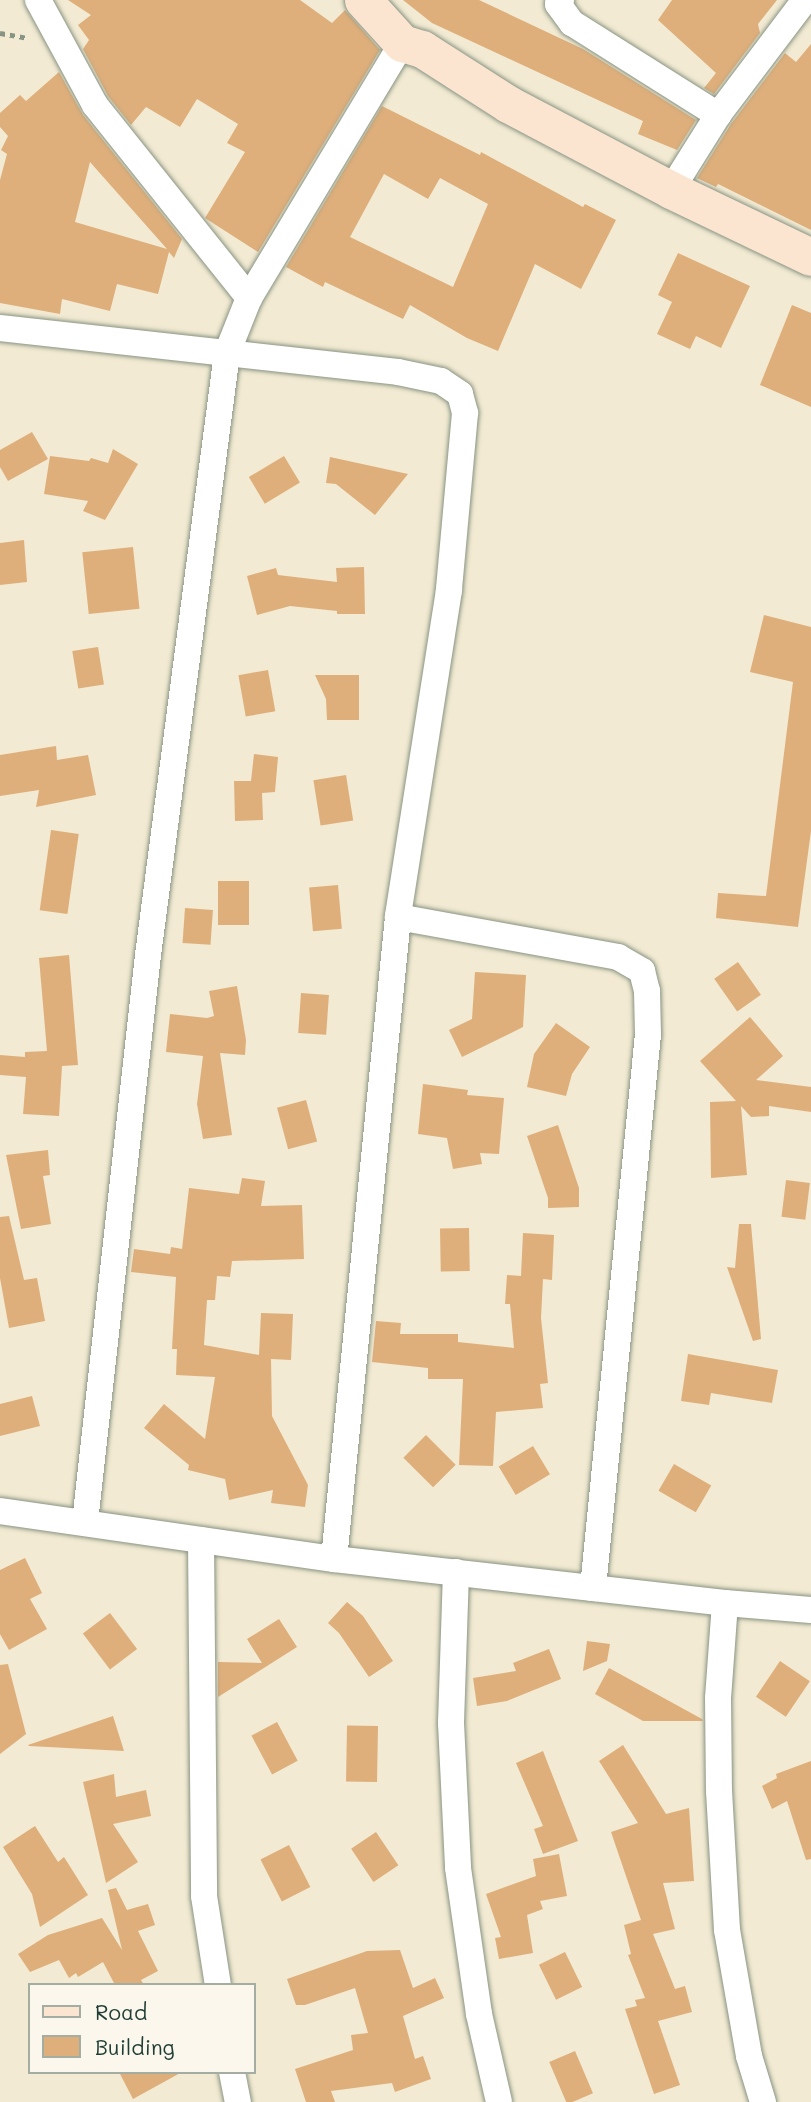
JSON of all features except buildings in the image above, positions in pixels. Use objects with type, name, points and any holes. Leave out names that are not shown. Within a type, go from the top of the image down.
[{"type":"street","points":[[38,0],[95,105],[249,298]]},
{"type":"street","points":[[363,0],[402,43],[422,49],[508,104],[671,190],[811,257]]},
{"type":"street","points":[[561,0],[558,4],[572,23],[718,115]]},
{"type":"street","points":[[671,190],[718,115],[805,0]]},
{"type":"street","points":[[85,1521],[148,955],[227,353],[249,298],[402,43]]},
{"type":"street","points":[[0,328],[398,372],[441,381],[460,394],[465,413],[449,590],[398,917],[334,1559]]},
{"type":"street","points":[[398,917],[618,957],[642,971],[647,991],[648,1034],[593,1588]]},
{"type":"street","points":[[0,1511],[85,1521],[334,1559],[725,1604],[811,1610]]},
{"type":"street","points":[[201,1540],[204,1896],[218,1983]]},
{"type":"street","points":[[456,1572],[451,1723],[458,1868],[480,2014],[499,2102]]},
{"type":"street","points":[[725,1604],[718,1698],[719,1791],[727,1930],[749,2056],[763,2102]]},
{"type":"street","points":[[232,2074],[238,2102]]}]
